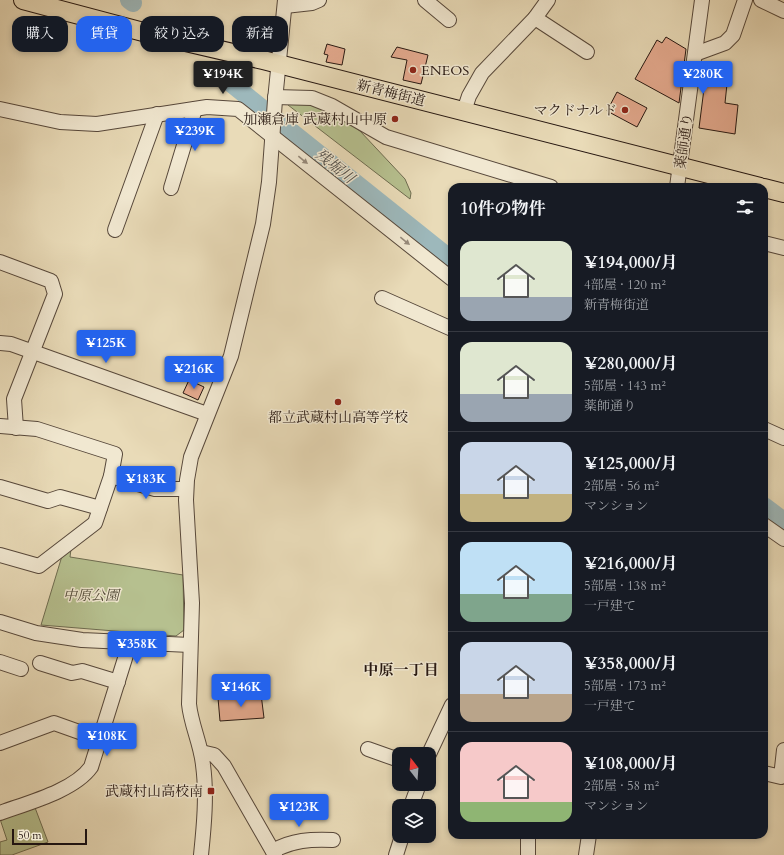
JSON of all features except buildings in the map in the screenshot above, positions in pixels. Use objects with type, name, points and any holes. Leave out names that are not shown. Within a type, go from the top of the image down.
[{"type":"main road","name":"新青梅街道","points":[[22,0],[147,33],[278,64],[745,183]]},
{"type":"main road","points":[[768,189],[784,193]]},
{"type":"street","points":[[201,855],[204,779],[201,752],[190,716],[189,704],[192,603],[186,489],[191,457],[231,356],[261,232],[269,182],[278,64],[285,3],[312,3],[319,0]]},
{"type":"street","points":[[425,0],[449,20]]},
{"type":"street","points":[[464,111],[469,96],[482,73],[535,18],[548,0]]},
{"type":"street","name":"薬師通り","points":[[675,183],[680,166],[702,0]]},
{"type":"street","points":[[695,54],[725,43],[733,35],[745,0]]},
{"type":"street","points":[[762,0],[784,11]]},
{"type":"street","points":[[535,18],[587,52]]},
{"type":"street","points":[[275,98],[312,98],[332,106],[386,137],[538,183]]},
{"type":"street","points":[[0,109],[60,122],[97,124],[207,107],[238,109],[273,134],[448,276]]},
{"type":"street","points":[[171,188],[195,109]]},
{"type":"street","points":[[115,230],[157,114]]},
{"type":"street","points":[[768,244],[784,248]]},
{"type":"street","points":[[0,262],[51,281],[54,294],[14,399],[16,428]]},
{"type":"street","points":[[382,298],[448,327]]},
{"type":"street","points":[[0,343],[11,344],[32,351],[207,414]]},
{"type":"street","points":[[0,426],[37,429],[116,454],[111,476],[95,523],[42,565],[36,566],[0,555]]},
{"type":"street","points":[[768,431],[784,438]]},
{"type":"street","points":[[111,476],[155,489],[186,489]]},
{"type":"street","points":[[0,486],[48,501],[60,496],[100,508]]},
{"type":"street","points":[[768,528],[784,539]]},
{"type":"street","points":[[0,622],[36,633],[82,640],[190,645]]},
{"type":"street","points":[[0,813],[71,785],[87,773],[91,767],[118,682],[129,641]]},
{"type":"street","points":[[0,662],[21,669]]},
{"type":"street","points":[[40,664],[72,673],[82,671],[118,682]]},
{"type":"street","points":[[432,747],[448,714]]},
{"type":"street","points":[[0,743],[54,723],[99,739]]},
{"type":"street","points":[[368,749],[392,758]]},
{"type":"street","points":[[768,774],[781,777],[784,750]]},
{"type":"street","points":[[201,752],[214,755],[224,766],[274,853],[292,842],[302,840],[333,840]]},
{"type":"street","points":[[528,839],[528,855]]},
{"type":"street","points":[[586,855],[588,839]]},
{"type":"street","points":[[396,855],[400,843]]},
{"type":"green space","points":[[288,102],[314,104],[343,119],[360,131],[405,179],[411,193],[410,199],[288,105]]},
{"type":"green space","name":"中原公園","points":[[71,549],[70,557],[183,575],[184,630],[176,636],[41,625],[62,556]]},
{"type":"green space","points":[[34,805],[48,842],[12,855],[0,855],[0,842],[7,840],[0,819]]},
{"type":"waterway","name":"残堀川","points":[[129,0],[133,3]]},
{"type":"waterway","name":"残堀川","points":[[218,73],[448,257]]},
{"type":"waterway","name":"残堀川","points":[[768,509],[784,521]]},
{"type":"place","name":"ENEOS","points":[[413,70]]},
{"type":"place","name":"マクドナルド","points":[[625,110]]},
{"type":"place","name":"加瀬倉庫 武蔵村山中原","points":[[395,119]]},
{"type":"place","name":"都立武蔵村山高等学校","points":[[338,402]]},
{"type":"place","name":"武蔵村山高校南","points":[[211,791]]},
{"type":"district","name":"中原一丁目","points":[[401,670]]}]
